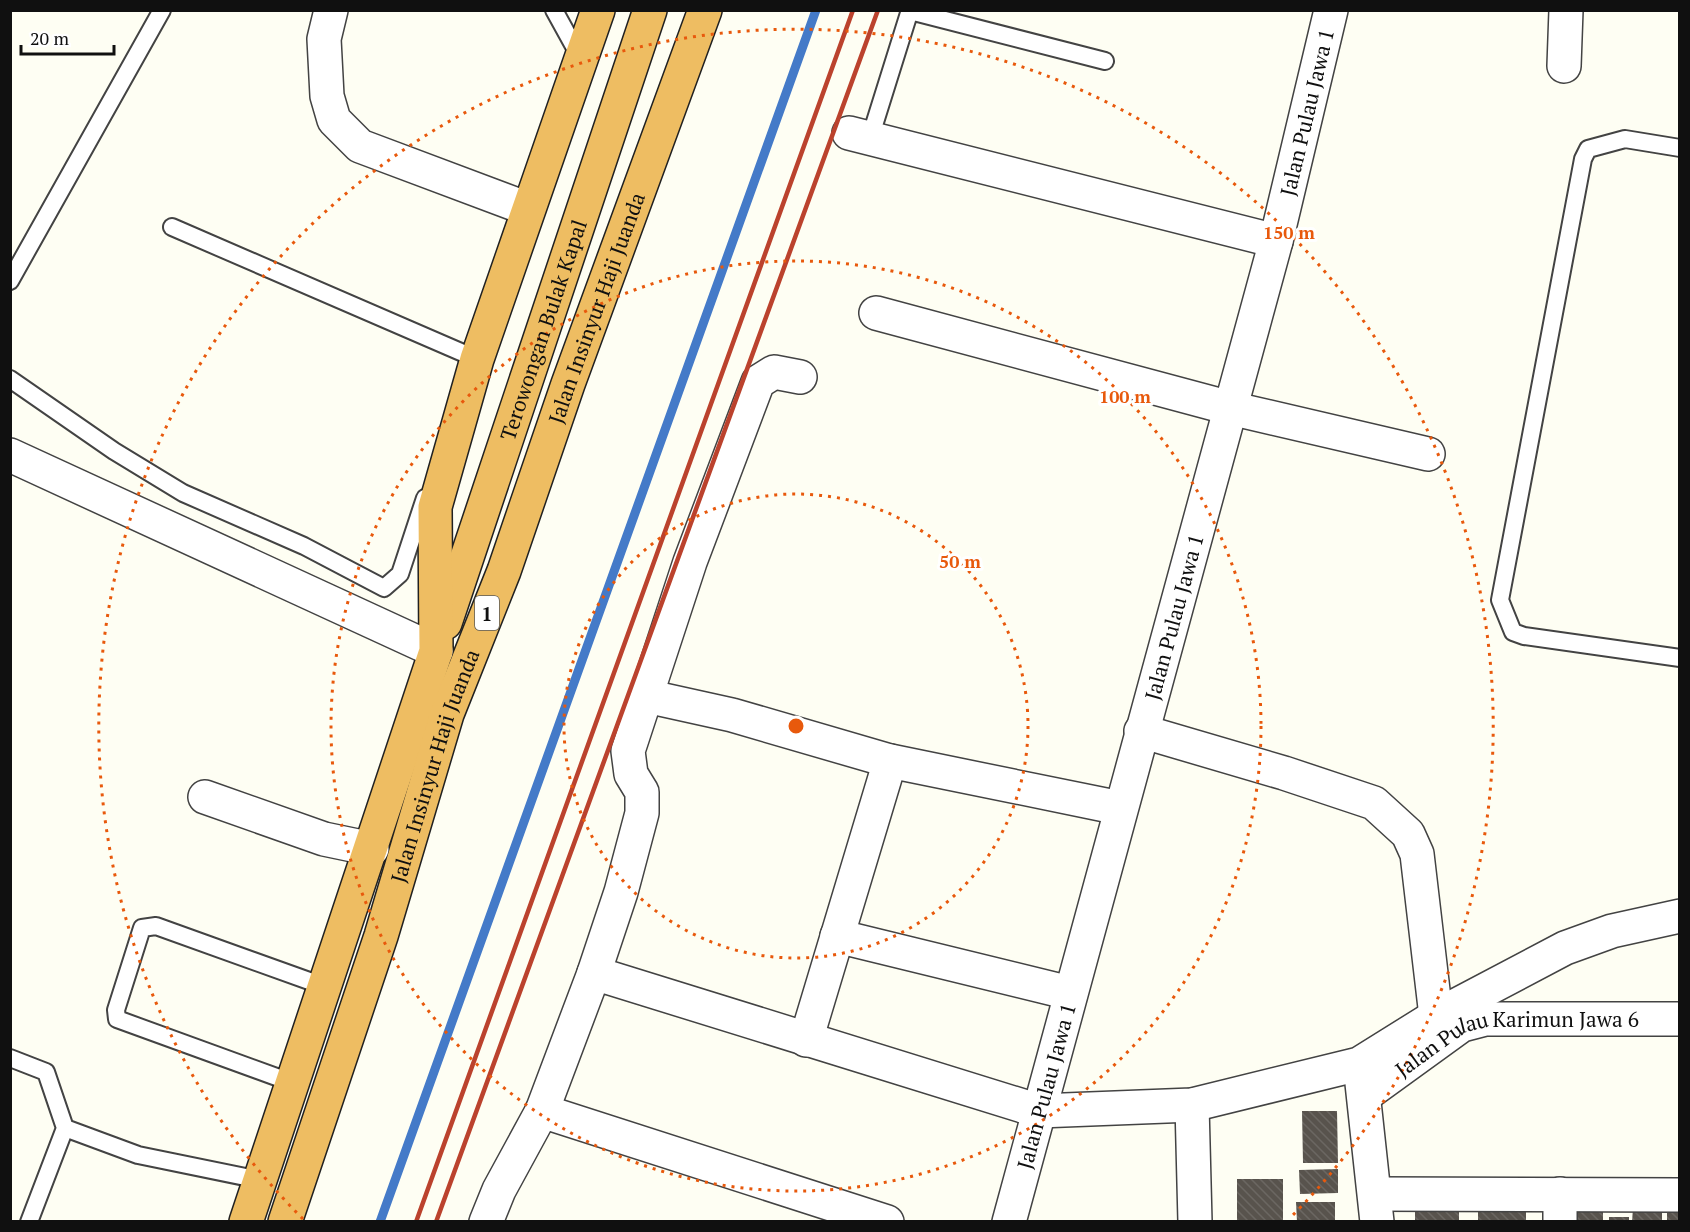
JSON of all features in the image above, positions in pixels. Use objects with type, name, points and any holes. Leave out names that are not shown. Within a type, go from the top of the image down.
[{"type":"highway","name":"Jalan Insinyur Haji Juanda","points":[[246,1221],[372,849],[436,651],[435,507],[474,358],[598,10]]},
{"type":"highway","name":"Terowongan Bulak Kapal","points":[[436,651],[650,10]]},
{"type":"highway","name":"Terowongan Bulak Kapal","points":[[447,714],[557,381],[692,10]]},
{"type":"highway","name":"Jalan Insinyur Haji Juanda","points":[[285,1221],[381,936],[447,714],[504,571],[568,384],[705,10]]},
{"type":"street","points":[[331,10],[324,39],[327,96],[334,120],[360,146],[528,209]]},
{"type":"street","name":"Jalan Pulau Jawa 1","points":[[1009,1221],[1276,241],[1331,10]]},
{"type":"street","points":[[1564,66],[1566,10]]},
{"type":"street","points":[[859,136],[1276,241]]},
{"type":"street","points":[[876,313],[1230,408],[1428,454]]},
{"type":"street","points":[[486,1221],[499,1190],[542,1111],[594,973],[621,892],[642,813],[642,792],[632,774],[628,751],[690,562],[758,382],[774,372],[800,377]]},
{"type":"street","points":[[10,455],[436,651]]},
{"type":"street","points":[[646,696],[732,715],[890,760],[1120,808]]},
{"type":"street","points":[[1141,732],[1284,773],[1374,803],[1408,834],[1417,854],[1436,1016]]},
{"type":"street","points":[[806,1040],[890,760]]},
{"type":"street","points":[[205,797],[324,839],[372,849]]},
{"type":"street","points":[[594,973],[1039,1111],[1192,1105],[1359,1064],[1436,1016],[1565,948],[1612,931],[1680,916]]},
{"type":"street","points":[[837,936],[1070,993]]},
{"type":"street","name":"Jalan Pulau Karimun Jawa 6","points":[[1364,1096],[1462,1025],[1485,1019],[1680,1019]]},
{"type":"street","name":"Jalan Pulau Karimun Jawa 6","points":[[1359,1064],[1377,1208]]},
{"type":"street","points":[[1192,1105],[1195,1221]]},
{"type":"street","points":[[542,1111],[887,1221]]},
{"type":"street","points":[[1377,1208],[1560,1208],[1680,1195]]},
{"type":"lane","points":[[10,281],[162,10]]},
{"type":"lane","points":[[554,10],[581,59]]},
{"type":"lane","points":[[859,136],[910,11],[1105,61]]},
{"type":"lane","points":[[1680,148],[1625,139],[1588,149],[1583,159],[1500,600],[1513,632],[1518,634],[1680,658]]},
{"type":"lane","points":[[10,379],[114,451],[183,493],[304,546],[384,588],[400,574],[474,358],[172,227]]},
{"type":"lane","points":[[294,1083],[117,1019],[116,1010],[142,928],[156,926],[326,987]]},
{"type":"lane","points":[[10,1059],[46,1072],[65,1128],[29,1221]]},
{"type":"lane","points":[[65,1128],[138,1155],[260,1180]]},
{"type":"building","points":[[1302,1111],[1337,1111],[1338,1163],[1303,1163]]},
{"type":"building","points":[[1338,1169],[1338,1193],[1300,1194],[1299,1170]]},
{"type":"building","points":[[1237,1179],[1283,1179],[1283,1222],[1237,1222]]},
{"type":"building","points":[[1573,1200],[1603,1201],[1603,1222],[1573,1222]]},
{"type":"building","points":[[1296,1202],[1335,1202],[1335,1222],[1297,1222]]},
{"type":"building","points":[[1633,1208],[1662,1208],[1662,1222],[1632,1222]]},
{"type":"building","points":[[1478,1209],[1526,1209],[1526,1222],[1478,1222]]},
{"type":"building","points":[[1415,1210],[1459,1210],[1459,1222],[1415,1222]]},
{"type":"building","points":[[1667,1213],[1680,1213],[1680,1222],[1667,1222]]},
{"type":"building","points":[[1609,1217],[1629,1217],[1629,1222],[1609,1222]]},
{"type":"waterway","points":[[380,1222],[816,10]]},
{"type":"railway","points":[[416,1222],[853,10]]},
{"type":"railway","points":[[436,1222],[878,10]]}]
